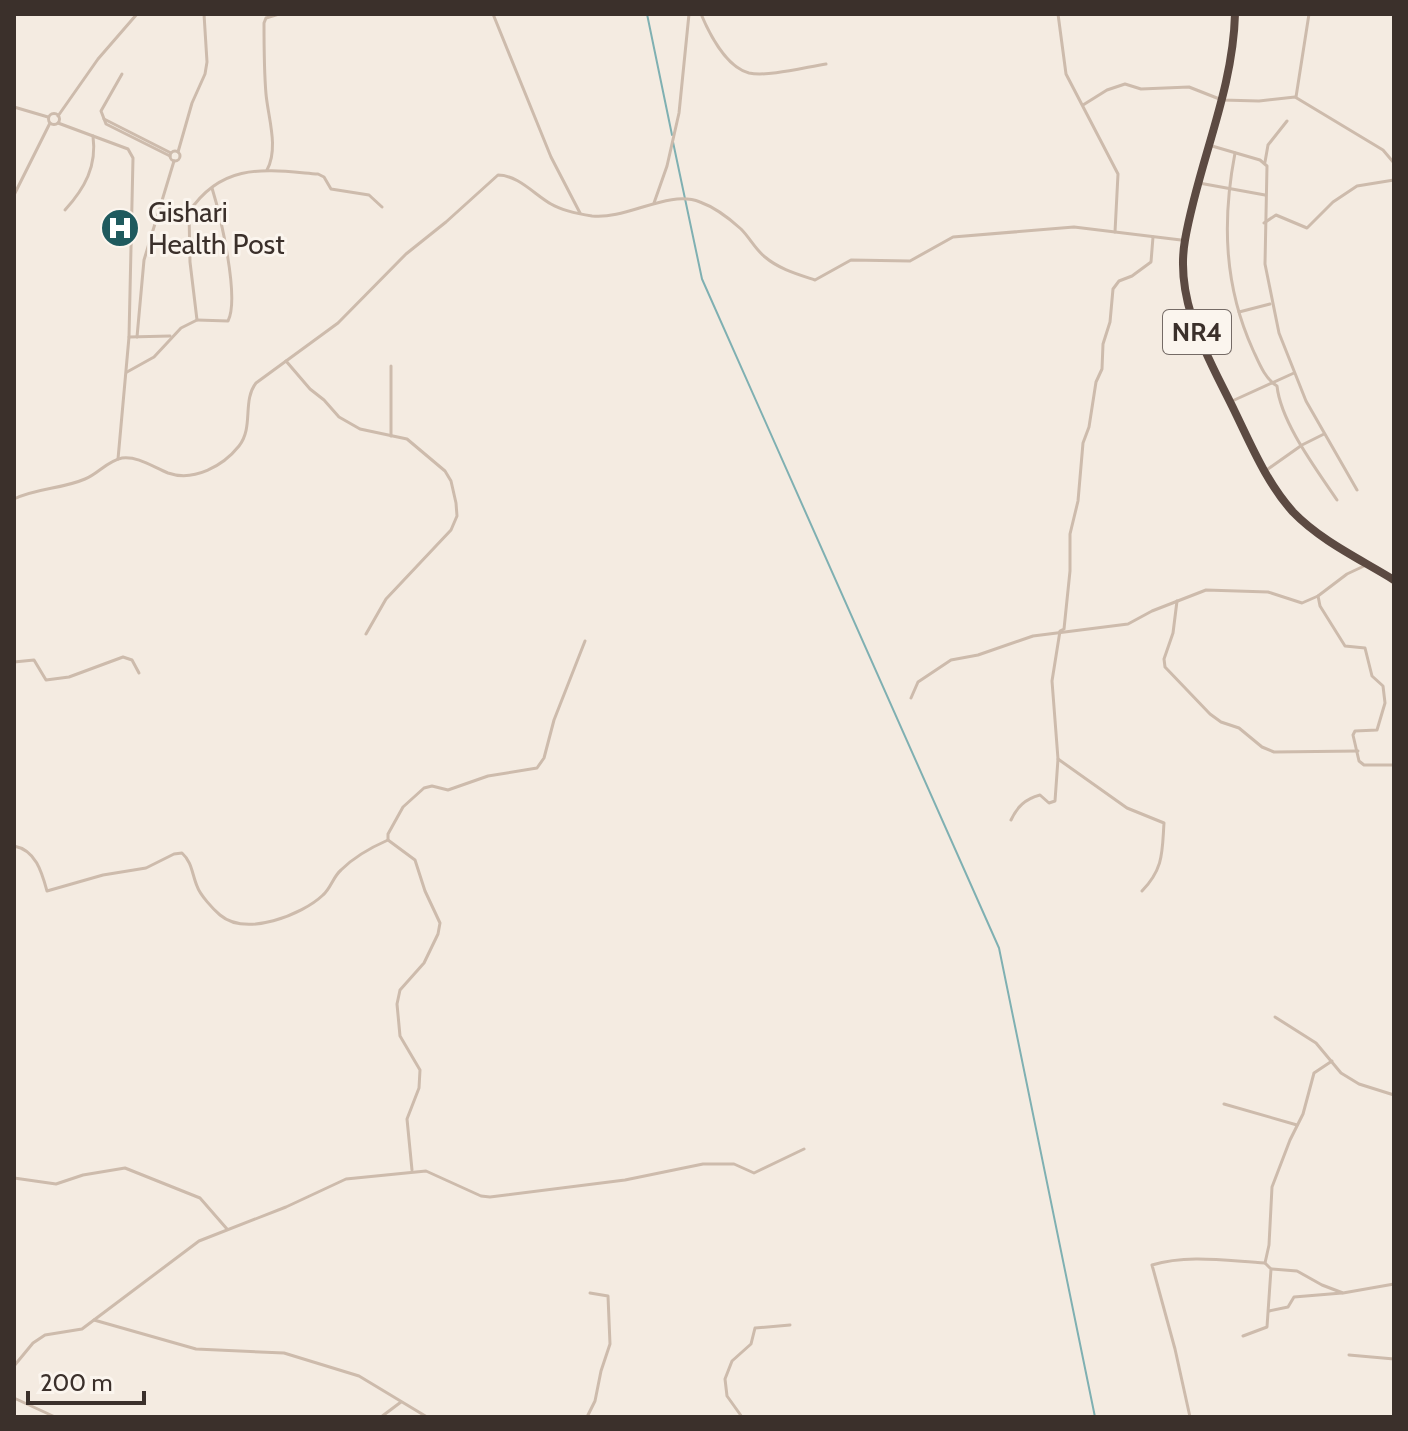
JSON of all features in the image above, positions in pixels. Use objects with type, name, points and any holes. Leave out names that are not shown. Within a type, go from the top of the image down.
[{"type":"highway","name":"NR4","points":[[1235,14],[1234,43],[1222,100],[1185,240],[1184,286],[1192,320],[1264,472],[1280,495],[1302,520],[1327,540],[1394,580]]},
{"type":"street","points":[[58,123],[58,116],[98,59],[137,14]]},
{"type":"street","points":[[137,337],[144,260],[174,161],[179,158],[192,103],[205,74],[204,14]]},
{"type":"street","points":[[267,170],[271,162],[272,128],[266,93],[264,23],[266,18],[279,14]]},
{"type":"street","points":[[493,14],[551,157],[580,213]]},
{"type":"street","points":[[654,203],[667,166],[679,113],[689,14]]},
{"type":"street","points":[[701,14],[710,34],[732,62],[744,71],[756,73],[826,64]]},
{"type":"street","points":[[1058,14],[1064,67],[1118,174],[1115,233]]},
{"type":"street","points":[[1295,97],[1309,14]]},
{"type":"street","points":[[122,74],[101,111],[106,124],[170,154],[178,152]]},
{"type":"street","points":[[1083,105],[1107,90],[1125,84],[1141,89],[1189,87],[1222,100],[1259,101],[1295,97],[1383,150],[1394,163]]},
{"type":"street","points":[[14,107],[48,117]]},
{"type":"street","points":[[48,117],[54,113],[58,116]]},
{"type":"street","points":[[14,195],[50,123],[48,117]]},
{"type":"street","points":[[104,119],[170,154],[174,161]]},
{"type":"street","points":[[1287,121],[1268,145],[1265,162],[1268,172],[1264,223],[1265,273],[1279,333],[1294,373],[1306,401],[1357,490]]},
{"type":"street","points":[[50,123],[58,123],[132,152],[129,337],[118,459]]},
{"type":"street","points":[[65,210],[89,176],[94,161],[93,136]]},
{"type":"street","points":[[128,149],[130,136]]},
{"type":"street","points":[[1209,145],[1265,162]]},
{"type":"street","points":[[1235,153],[1225,224],[1227,252],[1239,312],[1251,345],[1270,382],[1277,386],[1278,397],[1302,445],[1337,500]]},
{"type":"street","points":[[197,320],[188,215],[190,209],[212,188],[248,171],[322,175],[331,189],[369,195],[382,207]]},
{"type":"street","points":[[14,499],[37,490],[81,481],[118,459],[130,458],[176,475],[201,472],[221,463],[235,451],[245,435],[252,388],[261,377],[309,346],[357,306],[406,254],[498,175],[514,180],[556,206],[580,213],[607,216],[687,198],[705,204],[741,229],[759,252],[775,265],[815,280],[851,260],[910,261],[953,237],[1074,227],[1185,240]]},
{"type":"street","points":[[1264,223],[1276,215],[1307,228],[1333,202],[1357,186],[1394,180]]},
{"type":"street","points":[[1199,183],[1265,195]]},
{"type":"street","points":[[127,372],[154,357],[171,336],[197,320],[228,321],[232,311],[230,277],[220,213],[212,188]]},
{"type":"street","points":[[1011,820],[1017,809],[1032,797],[1040,795],[1049,803],[1055,801],[1058,759],[1052,681],[1067,608],[1070,534],[1078,501],[1083,443],[1089,427],[1096,382],[1102,369],[1103,344],[1112,310],[1113,289],[1119,281],[1151,262],[1153,237]]},
{"type":"street","points":[[1239,312],[1272,304]]},
{"type":"street","points":[[129,337],[171,336]]},
{"type":"street","points":[[286,361],[339,417],[360,429],[412,441],[449,476],[455,496],[457,516],[451,530],[386,599],[366,634]]},
{"type":"street","points":[[391,366],[391,436]]},
{"type":"street","points":[[1230,402],[1294,373]]},
{"type":"street","points":[[1264,472],[1302,445],[1324,434]]},
{"type":"street","points":[[911,698],[918,682],[947,661],[978,655],[1033,636],[1128,624],[1206,590],[1268,592],[1302,603],[1368,564]]},
{"type":"street","points":[[1318,596],[1320,606],[1345,646],[1366,650],[1370,672],[1383,683],[1385,706],[1377,730],[1354,732],[1352,737],[1360,763],[1394,765]]},
{"type":"street","points":[[1177,601],[1173,633],[1164,659],[1165,667],[1210,714],[1221,722],[1239,728],[1262,747],[1274,752],[1358,751]]},
{"type":"street","points":[[388,840],[398,815],[424,788],[448,790],[488,776],[537,768],[544,758],[554,720],[585,641]]},
{"type":"street","points":[[14,662],[34,660],[46,680],[69,677],[123,657],[132,660],[139,673]]},
{"type":"street","points":[[1385,696],[1394,695]]},
{"type":"street","points":[[1058,759],[1127,808],[1164,823],[1162,860],[1142,891]]},
{"type":"street","points":[[14,846],[23,848],[41,867],[47,891],[103,875],[146,868],[182,853],[187,858],[200,892],[216,912],[234,922],[254,925],[311,905],[328,891],[340,870],[388,840]]},
{"type":"street","points":[[388,840],[415,860],[440,925],[424,963],[400,990],[397,1004],[400,1036],[420,1070],[419,1088],[407,1119],[412,1170]]},
{"type":"street","points":[[1275,1017],[1316,1043],[1341,1073],[1359,1084],[1394,1095]]},
{"type":"street","points":[[1265,1263],[1272,1187],[1309,1096],[1314,1073],[1332,1061]]},
{"type":"street","points":[[1224,1104],[1297,1125]]},
{"type":"street","points":[[14,1366],[33,1343],[45,1335],[82,1329],[199,1241],[286,1207],[346,1179],[412,1170],[434,1173],[473,1193],[490,1197],[625,1180],[703,1164],[734,1164],[754,1173],[804,1149]]},
{"type":"street","points":[[14,1178],[56,1184],[83,1175],[125,1168],[200,1198],[227,1230]]},
{"type":"street","points":[[1190,1417],[1152,1265],[1188,1259],[1265,1263],[1271,1269],[1297,1271],[1343,1293]]},
{"type":"street","points":[[1243,1336],[1267,1327],[1271,1269]]},
{"type":"street","points":[[1269,1311],[1288,1307],[1294,1297],[1394,1284]]},
{"type":"street","points":[[587,1417],[595,1401],[610,1344],[608,1296],[590,1293]]},
{"type":"street","points":[[94,1320],[196,1349],[284,1353],[359,1376],[427,1417]]},
{"type":"street","points":[[742,1417],[726,1392],[725,1379],[729,1366],[751,1344],[755,1328],[790,1325]]},
{"type":"street","points":[[1349,1355],[1394,1359]]},
{"type":"street","points":[[14,1398],[55,1417]]},
{"type":"street","points":[[381,1417],[402,1401]]},
{"type":"waterway","points":[[647,14],[672,135]]},
{"type":"waterway","points":[[673,142],[702,279],[999,948],[1095,1417]]},
{"type":"place","name":"Gishari Health Post","points":[[120,228]]}]
